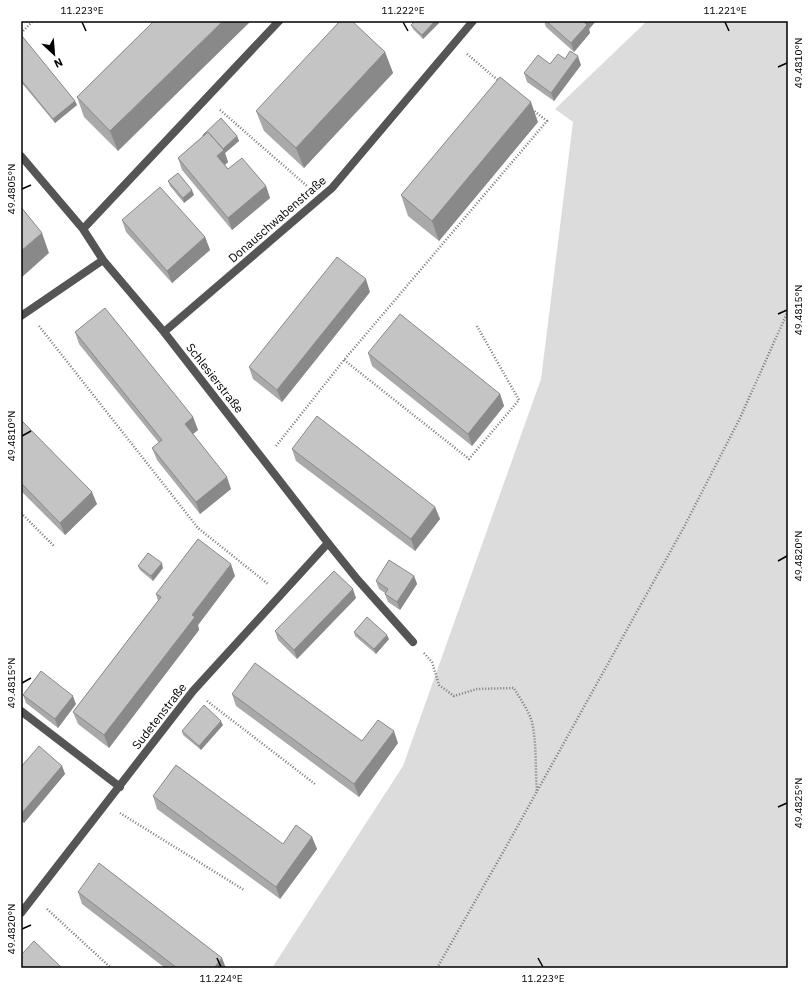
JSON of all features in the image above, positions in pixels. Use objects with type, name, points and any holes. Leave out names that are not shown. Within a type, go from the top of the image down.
[{"type":"street","points":[[83,228],[280,21]]},
{"type":"street","name":"Donauschwabenstraße","points":[[164,332],[332,188],[473,21]]},
{"type":"street","name":"Schlesierstraße","points":[[21,156],[83,228],[103,260],[164,332],[356,579],[413,642]]},
{"type":"street","points":[[24,314],[103,260]]},
{"type":"street","name":"Sudetenstraße","points":[[21,913],[193,691],[328,543]]},
{"type":"street","points":[[21,711],[120,787]]},
{"type":"path","points":[[21,33],[33,21]]},
{"type":"path","points":[[455,43],[501,82]]},
{"type":"path","points":[[206,98],[321,198]]},
{"type":"path","points":[[264,461],[344,360],[547,121],[529,107]]},
{"type":"path","points":[[436,968],[537,791],[684,527],[740,418],[788,311]]},
{"type":"path","points":[[24,314],[198,528],[281,594]]},
{"type":"path","points":[[344,360],[469,459],[519,400],[477,326]]},
{"type":"path","points":[[21,513],[54,546]]},
{"type":"path","points":[[413,642],[432,662],[439,685],[454,696],[477,689],[514,688],[531,720],[536,752],[535,770],[537,791]]},
{"type":"path","points":[[193,691],[315,784]]},
{"type":"path","points":[[106,804],[244,890]]},
{"type":"path","points":[[33,897],[111,968]]},
{"type":"shaded area","points":[[647,21],[788,21],[788,968],[272,968],[403,766],[541,379],[573,122],[555,109]]},
{"type":"building","points":[[154,21],[223,21],[110,131],[77,97]]},
{"type":"building","points":[[340,21],[352,21],[385,52],[296,148],[256,111]]},
{"type":"building","points":[[415,21],[435,21],[422,35],[411,25]]},
{"type":"building","points":[[546,21],[585,21],[584,22],[587,25],[571,43]]},
{"type":"building","points":[[22,36],[75,101],[53,119],[21,80]]},
{"type":"building","points":[[570,51],[578,56],[551,93],[524,73],[538,55],[550,64],[558,54],[565,59]]},
{"type":"building","points":[[500,77],[531,102],[432,221],[401,195]]},
{"type":"building","points":[[221,118],[237,136],[223,149],[208,132],[203,136]]},
{"type":"building","points":[[208,132],[224,150],[217,156],[228,169],[242,158],[266,186],[228,218],[178,158]]},
{"type":"building","points":[[178,173],[192,190],[183,198],[168,181]]},
{"type":"building","points":[[160,187],[205,237],[167,271],[122,220]]},
{"type":"building","points":[[21,207],[42,233],[21,251]]},
{"type":"building","points":[[337,257],[366,279],[277,390],[249,367]]},
{"type":"building","points":[[105,308],[193,417],[185,424],[227,477],[196,502],[152,448],[162,440],[75,332]]},
{"type":"building","points":[[400,314],[500,394],[468,434],[368,353]]},
{"type":"building","points":[[317,416],[435,507],[411,539],[292,449]]},
{"type":"building","points":[[21,420],[92,492],[60,523],[21,483]]},
{"type":"building","points":[[198,539],[231,564],[192,615],[195,617],[104,735],[73,712],[161,597],[156,594]]},
{"type":"building","points":[[148,553],[162,563],[151,576],[138,566]]},
{"type":"building","points":[[389,560],[414,576],[397,602],[385,594],[388,589],[376,581]]},
{"type":"building","points":[[334,571],[353,589],[294,650],[275,631]]},
{"type":"building","points":[[367,617],[387,635],[374,649],[354,632]]},
{"type":"building","points":[[255,663],[362,741],[378,720],[394,731],[354,784],[232,694]]},
{"type":"building","points":[[41,671],[73,696],[55,719],[23,695]]},
{"type":"building","points":[[204,705],[221,721],[199,746],[182,731]]},
{"type":"building","points":[[39,746],[62,766],[21,814],[21,767]]},
{"type":"building","points":[[176,765],[283,844],[296,825],[312,837],[276,887],[153,796]]},
{"type":"building","points":[[99,863],[222,958],[214,968],[177,968],[78,892]]},
{"type":"building","points":[[34,941],[62,968],[21,968],[21,955]]}]
